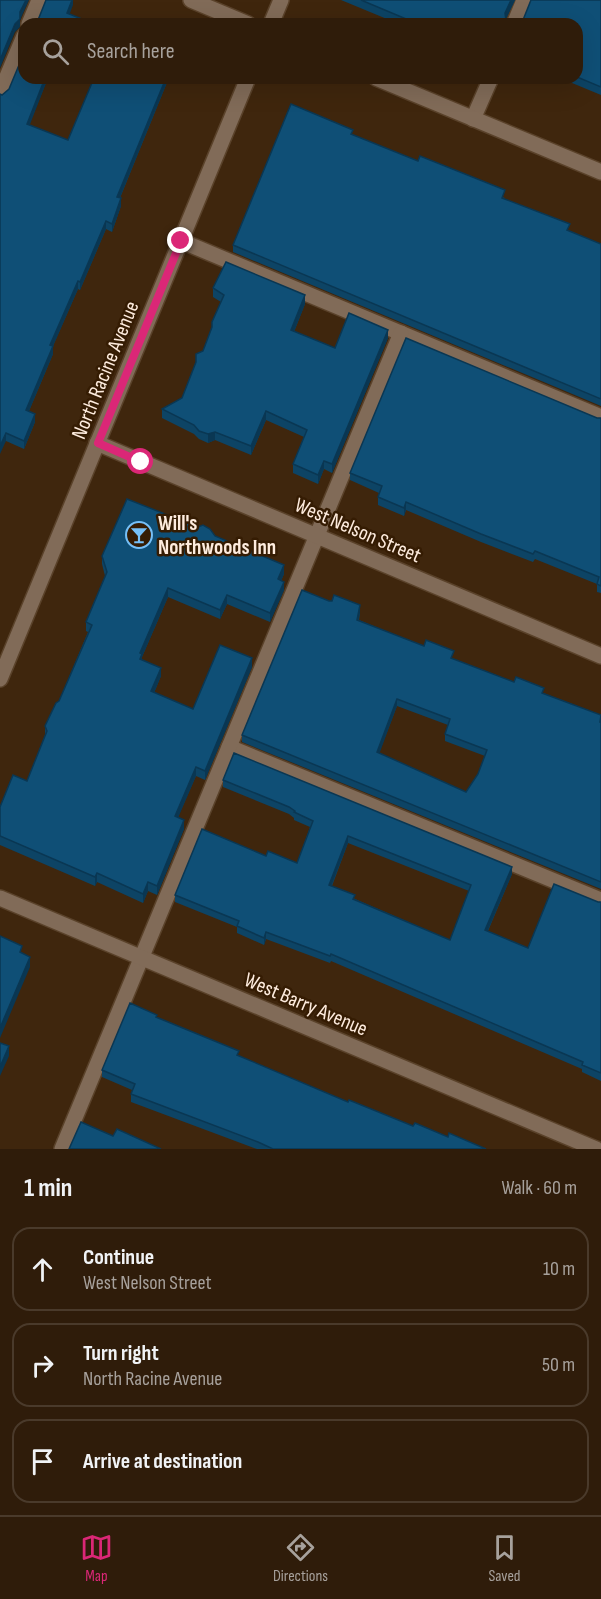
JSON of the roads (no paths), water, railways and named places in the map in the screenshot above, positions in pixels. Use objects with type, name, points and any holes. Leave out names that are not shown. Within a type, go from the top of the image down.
[{"type":"street","points":[[32,18],[39,0]]},
{"type":"street","points":[[191,0],[234,18]]},
{"type":"street","points":[[274,18],[281,0]]},
{"type":"street","points":[[516,18],[524,0]]},
{"type":"street","points":[[0,93],[18,50]]},
{"type":"street","name":"North Racine Avenue","points":[[0,679],[246,84]]},
{"type":"street","points":[[390,84],[601,172]]},
{"type":"street","points":[[473,119],[488,84]]},
{"type":"street","points":[[181,241],[601,417]]},
{"type":"street","points":[[62,1149],[401,333]]},
{"type":"street","name":"West Nelson Street","points":[[98,443],[601,656]]},
{"type":"street","points":[[229,747],[601,900]]},
{"type":"street","name":"West Barry Avenue","points":[[0,898],[596,1149]]},
{"type":"place","name":"Will's Northwoods Inn","points":[[139,535]]}]
